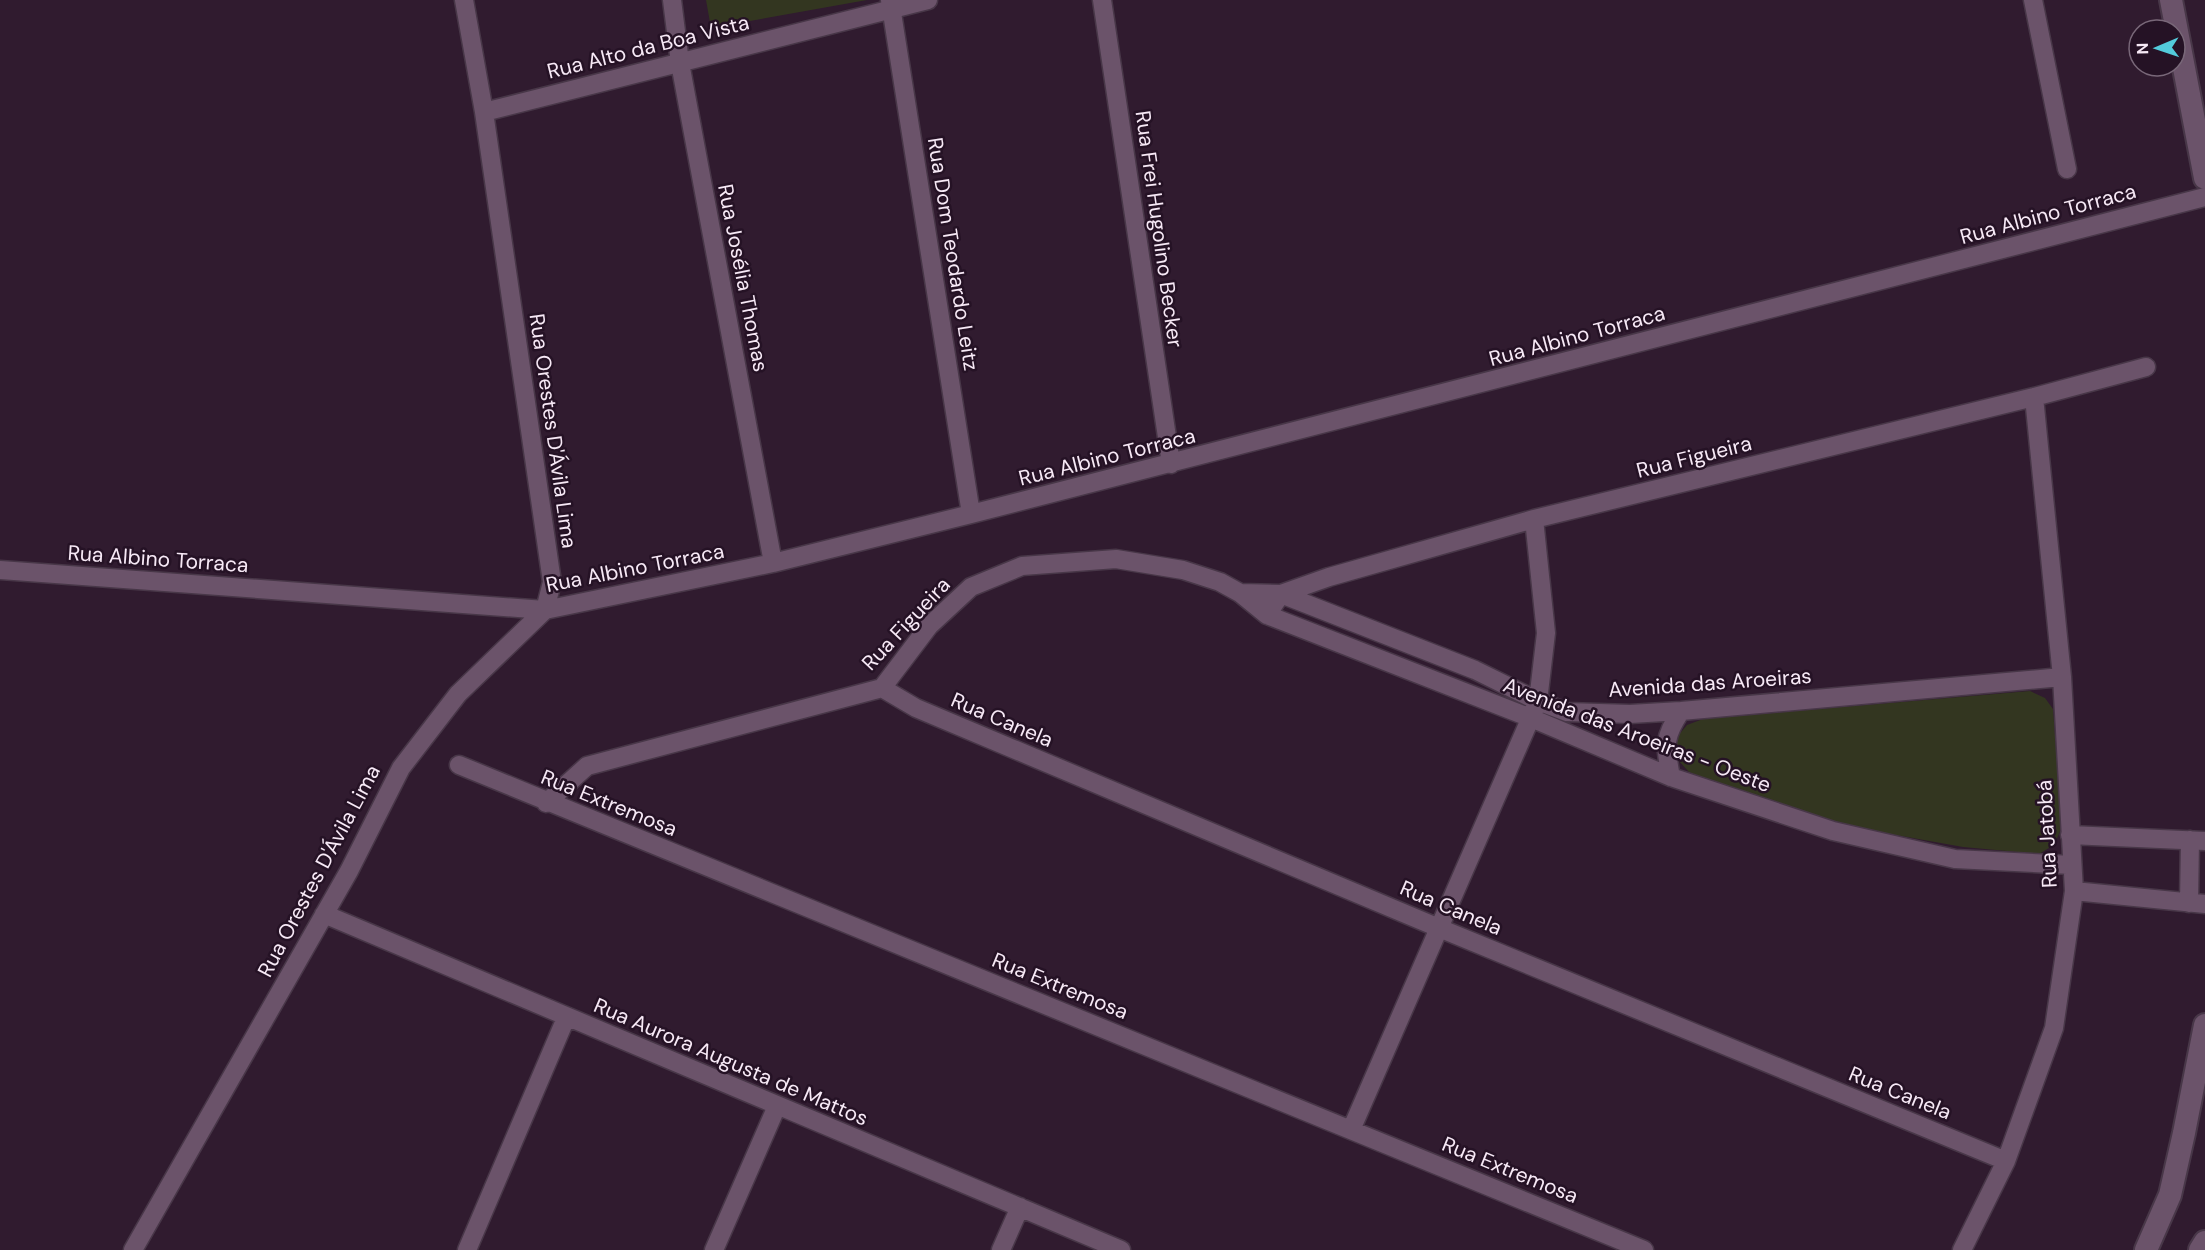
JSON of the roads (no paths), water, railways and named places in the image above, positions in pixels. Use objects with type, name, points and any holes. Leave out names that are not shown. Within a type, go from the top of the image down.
[{"type":"street","name":"Rua Orestes D'Ávila Lima","points":[[133,1250],[349,871],[401,768],[458,694],[544,610],[552,582],[484,112],[464,0]]},
{"type":"street","name":"Rua Josélia Thomas","points":[[672,0],[680,63],[773,563]]},
{"type":"street","name":"Rua Alto da Boa Vista","points":[[484,112],[680,63],[891,4],[928,0]]},
{"type":"street","name":"Rua Frei Hugolino Becker","points":[[1102,0],[1171,464]]},
{"type":"street","points":[[2034,0],[2067,169]]},
{"type":"street","points":[[2171,0],[2205,178]]},
{"type":"street","name":"Rua Dom Teodardo Leitz","points":[[891,4],[971,514]]},
{"type":"street","name":"Rua Albino Torraca","points":[[0,570],[544,610],[773,563],[971,514],[2205,197]]},
{"type":"street","name":"Rua Figueira","points":[[1281,594],[1329,577],[1534,519],[2034,397],[2146,367]]},
{"type":"street","name":"Rua Jatobá","points":[[1962,1250],[2006,1161],[2054,1028],[2074,891],[2062,677],[2034,397]]},
{"type":"street","points":[[1351,1130],[1538,701],[1546,633],[1534,519]]},
{"type":"street","name":"Rua Figueira","points":[[546,803],[587,766],[882,688],[929,626],[971,587],[1022,566],[1116,559],[1183,570],[1220,582],[1240,593]]},
{"type":"street","name":"Avenida das Aroeiras","points":[[1240,593],[1281,594],[1475,670],[1538,701],[1567,712],[1630,714],[1681,711],[2062,677]]},
{"type":"street","name":"Avenida das Aroeiras - Oeste","points":[[1240,593],[1267,615],[1531,718],[1671,777],[1833,831],[1955,859],[2072,865]]},
{"type":"street","points":[[1267,615],[1281,594]]},
{"type":"street","name":"Rua Canela","points":[[882,688],[916,708],[1439,928],[2006,1161]]},
{"type":"street","points":[[1671,777],[1666,751],[1668,730],[1681,711]]},
{"type":"street","name":"Rua Extremosa","points":[[459,765],[546,803],[790,899],[1644,1250]]},
{"type":"street","points":[[2070,835],[2197,841],[2197,904],[2074,891]]},
{"type":"street","name":"Rua Aurora Augusta de Mattos","points":[[324,914],[566,1018],[1121,1250]]},
{"type":"street","points":[[467,1250],[566,1018]]},
{"type":"street","points":[[2146,1250],[2170,1195],[2203,1052],[2205,1025]]},
{"type":"street","points":[[714,1250],[777,1106]]},
{"type":"street","points":[[1001,1250],[1020,1208]]},
{"type":"street","points":[[2200,1250],[2205,1242]]}]
